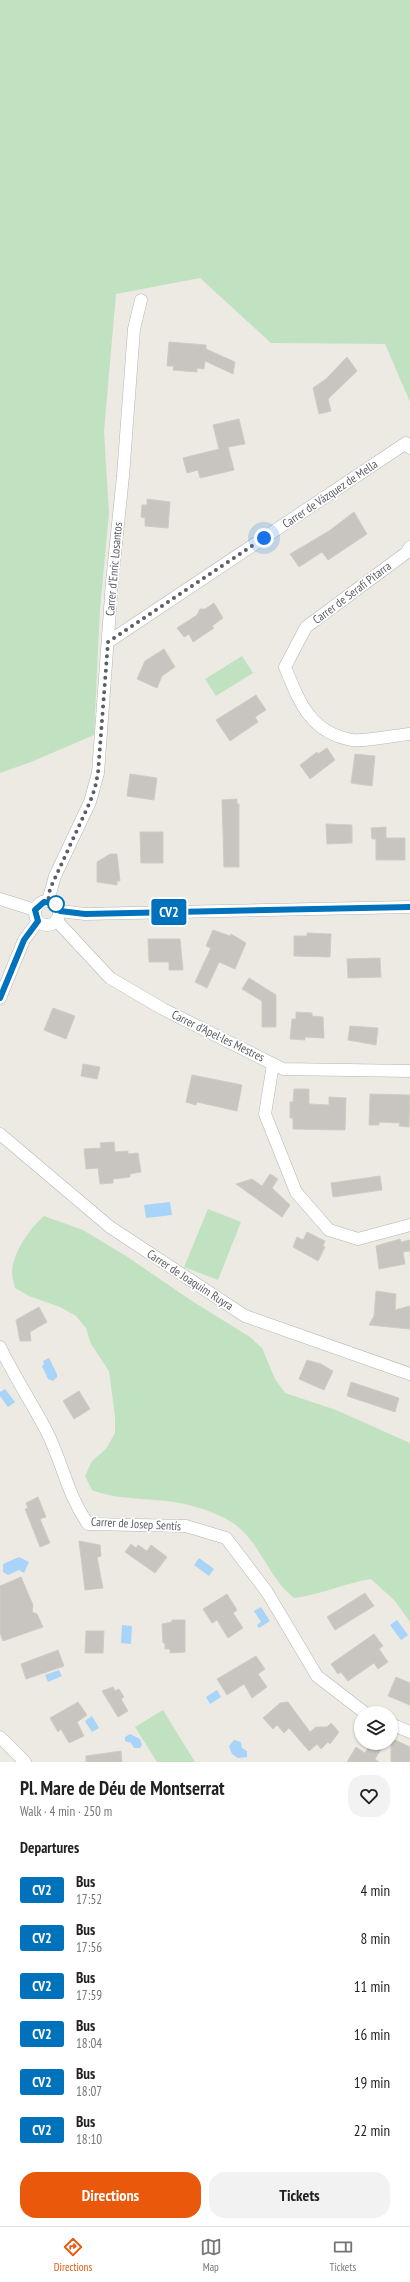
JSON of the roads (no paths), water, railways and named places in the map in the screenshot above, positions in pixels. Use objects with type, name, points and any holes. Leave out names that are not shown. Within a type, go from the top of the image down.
[{"type":"street","name":"Carrer d'Enric Losantos","points":[[48,901],[55,876],[81,823],[95,788],[98,773],[112,582],[123,476],[134,329],[141,300]]},
{"type":"street","name":"Carrer de Vázquez de Mella","points":[[108,642],[406,443],[410,448]]},
{"type":"street","name":"Carrer de Serafí Pitarra","points":[[410,547],[406,553],[306,627],[285,667],[299,701],[318,727],[352,740],[410,734]]},
{"type":"street","points":[[0,899],[36,915],[46,926],[52,925],[59,916],[69,914],[410,907]]},
{"type":"street","points":[[0,998],[40,903],[48,901],[54,903],[59,916]]},
{"type":"street","name":"Carrer d'Apel·les Mestres","points":[[59,916],[110,978],[163,1009],[283,1069],[410,1071]]},
{"type":"street","points":[[273,1064],[265,1114],[296,1192],[329,1230],[358,1239],[410,1225]]},
{"type":"street","name":"Carrer de Joaquim Ruyra","points":[[0,1134],[110,1227],[245,1316],[410,1374]]},
{"type":"street","name":"Carrer de Josep Sentís","points":[[0,1347],[10,1369],[48,1434],[75,1505],[88,1524],[186,1526],[226,1538],[267,1592],[317,1676],[356,1706]]},
{"type":"street","points":[[398,1727],[410,1732]]},
{"type":"street","points":[[0,1737],[25,1762]]},
{"type":"water","points":[[170,1202],[172,1215],[146,1218],[144,1205]]},
{"type":"water","points":[[49,1358],[57,1374],[57,1377],[53,1381],[48,1379],[42,1366],[44,1364],[43,1361]]},
{"type":"water","points":[[5,1389],[15,1402],[8,1407],[0,1396],[0,1392]]},
{"type":"water","points":[[19,1557],[29,1562],[24,1573],[19,1570],[8,1575],[3,1572],[3,1564]]},
{"type":"water","points":[[199,1558],[214,1569],[209,1576],[194,1565]]},
{"type":"water","points":[[261,1607],[270,1621],[259,1628],[257,1625],[261,1622],[254,1611]]},
{"type":"water","points":[[397,1620],[408,1635],[401,1640],[390,1625]]},
{"type":"water","points":[[122,1625],[132,1626],[131,1644],[121,1643]]},
{"type":"water","points":[[59,1670],[62,1676],[48,1682],[45,1675]]},
{"type":"water","points":[[217,1690],[221,1697],[210,1704],[206,1697]]},
{"type":"water","points":[[92,1716],[99,1728],[92,1732],[85,1721]]},
{"type":"water","points":[[130,1734],[140,1739],[142,1745],[140,1748],[134,1748],[131,1743],[125,1741],[125,1737]]},
{"type":"water","points":[[234,1740],[241,1742],[242,1748],[247,1751],[247,1757],[238,1758],[232,1754],[229,1746]]}]
